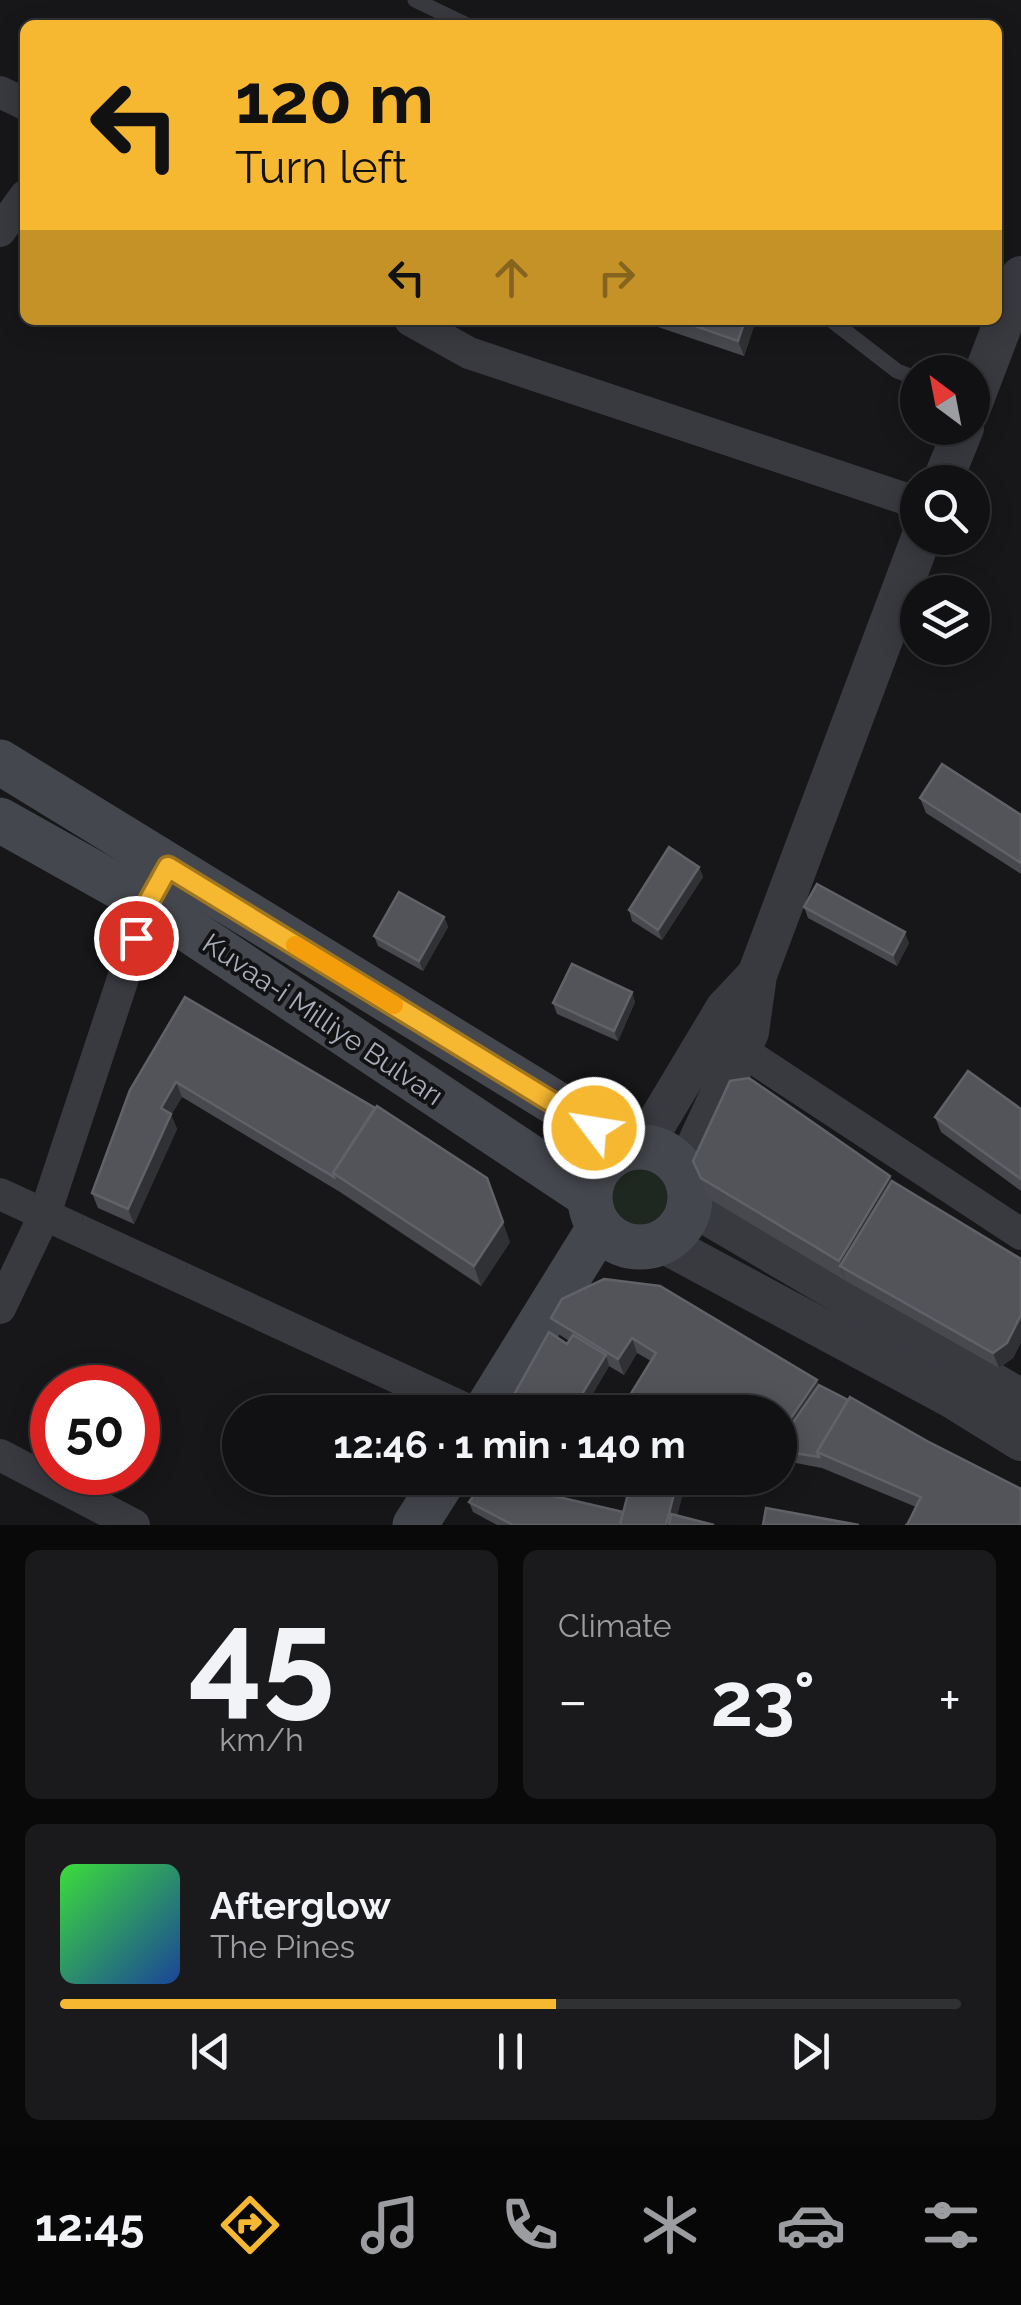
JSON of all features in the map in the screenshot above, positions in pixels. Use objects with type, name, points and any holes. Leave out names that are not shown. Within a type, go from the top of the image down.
[{"type":"main road","name":"Kuvaa-i Milliye Bulvarı","points":[[0,762],[594,1212]]},
{"type":"main road","name":"Kuvaa-i Milliye Bulvarı","points":[[0,820],[158,885],[635,1147]]},
{"type":"main road","points":[[635,1147],[660,1150],[674,1159],[687,1189],[684,1220],[674,1234],[644,1247],[612,1239],[594,1212],[592,1180],[600,1166],[635,1147]]},
{"type":"main road","points":[[494,1395],[594,1212]]},
{"type":"main road","points":[[416,1525],[435,1495]]},
{"type":"street","points":[[0,231],[20,203]]},
{"type":"street","points":[[990,358],[1021,276]]},
{"type":"street","points":[[419,325],[469,354],[900,497]]},
{"type":"street","points":[[915,555],[757,976],[749,1032],[687,1189],[1021,1399]]},
{"type":"street","points":[[0,1308],[45,1214],[158,885]]},
{"type":"street","points":[[635,1147],[725,1009],[757,976]]},
{"type":"street","points":[[741,1050],[1021,1234]]},
{"type":"street","points":[[0,1194],[435,1395]]},
{"type":"street","points":[[661,1242],[950,1397],[1021,1440]]},
{"type":"street","points":[[0,1455],[118,1521]]},
{"type":"lane","points":[[414,0],[430,20]]},
{"type":"lane","points":[[414,0],[456,20]]},
{"type":"lane","points":[[837,325],[900,372]]},
{"type":"shaded area","points":[[641,1162],[667,1173],[678,1199],[667,1225],[641,1236],[615,1225],[604,1199],[615,1173]]},
{"type":"building","points":[[692,325],[743,325],[738,341]]},
{"type":"building","points":[[942,764],[1021,815],[1021,863],[920,798]]},
{"type":"building","points":[[669,847],[699,867],[658,930],[629,910]]},
{"type":"building","points":[[817,884],[905,932],[893,955],[804,907]]},
{"type":"building","points":[[399,892],[444,917],[419,961],[374,936]]},
{"type":"building","points":[[572,964],[632,992],[614,1031],[553,1003]]},
{"type":"building","points":[[185,997],[375,1108],[334,1177],[176,1082],[161,1108],[171,1114],[128,1209],[92,1193],[130,1090]]},
{"type":"building","points":[[968,1071],[1021,1109],[1021,1179],[935,1117]]},
{"type":"building","points":[[749,1078],[890,1176],[839,1261],[701,1178],[693,1161],[730,1081]]},
{"type":"building","points":[[377,1106],[487,1178],[503,1222],[474,1266],[333,1173]]},
{"type":"building","points":[[892,1181],[1021,1259],[1021,1315],[1007,1343],[993,1353],[840,1266]]},
{"type":"building","points":[[604,1279],[660,1286],[817,1380],[797,1409],[797,1395],[630,1395],[656,1353],[632,1338],[618,1359],[551,1318],[562,1299]]},
{"type":"building","points":[[549,1332],[567,1344],[573,1335],[606,1355],[581,1395],[514,1395]]},
{"type":"building","points":[[819,1385],[848,1400],[817,1452],[819,1457],[797,1454],[797,1417]]},
{"type":"building","points":[[850,1397],[1021,1489],[1021,1525],[907,1525],[921,1497],[817,1452]]},
{"type":"building","points":[[474,1495],[550,1495],[623,1512],[620,1525],[513,1525],[469,1502]]},
{"type":"building","points":[[628,1495],[674,1495],[666,1525],[620,1525]]},
{"type":"building","points":[[766,1508],[859,1525],[763,1525]]},
{"type":"building","points":[[671,1514],[714,1525],[669,1525]]},
{"type":"slow traffic","points":[[295,945],[394,1005]]},
{"type":"route","points":[[136,938],[148,903],[168,867],[594,1128]]}]
